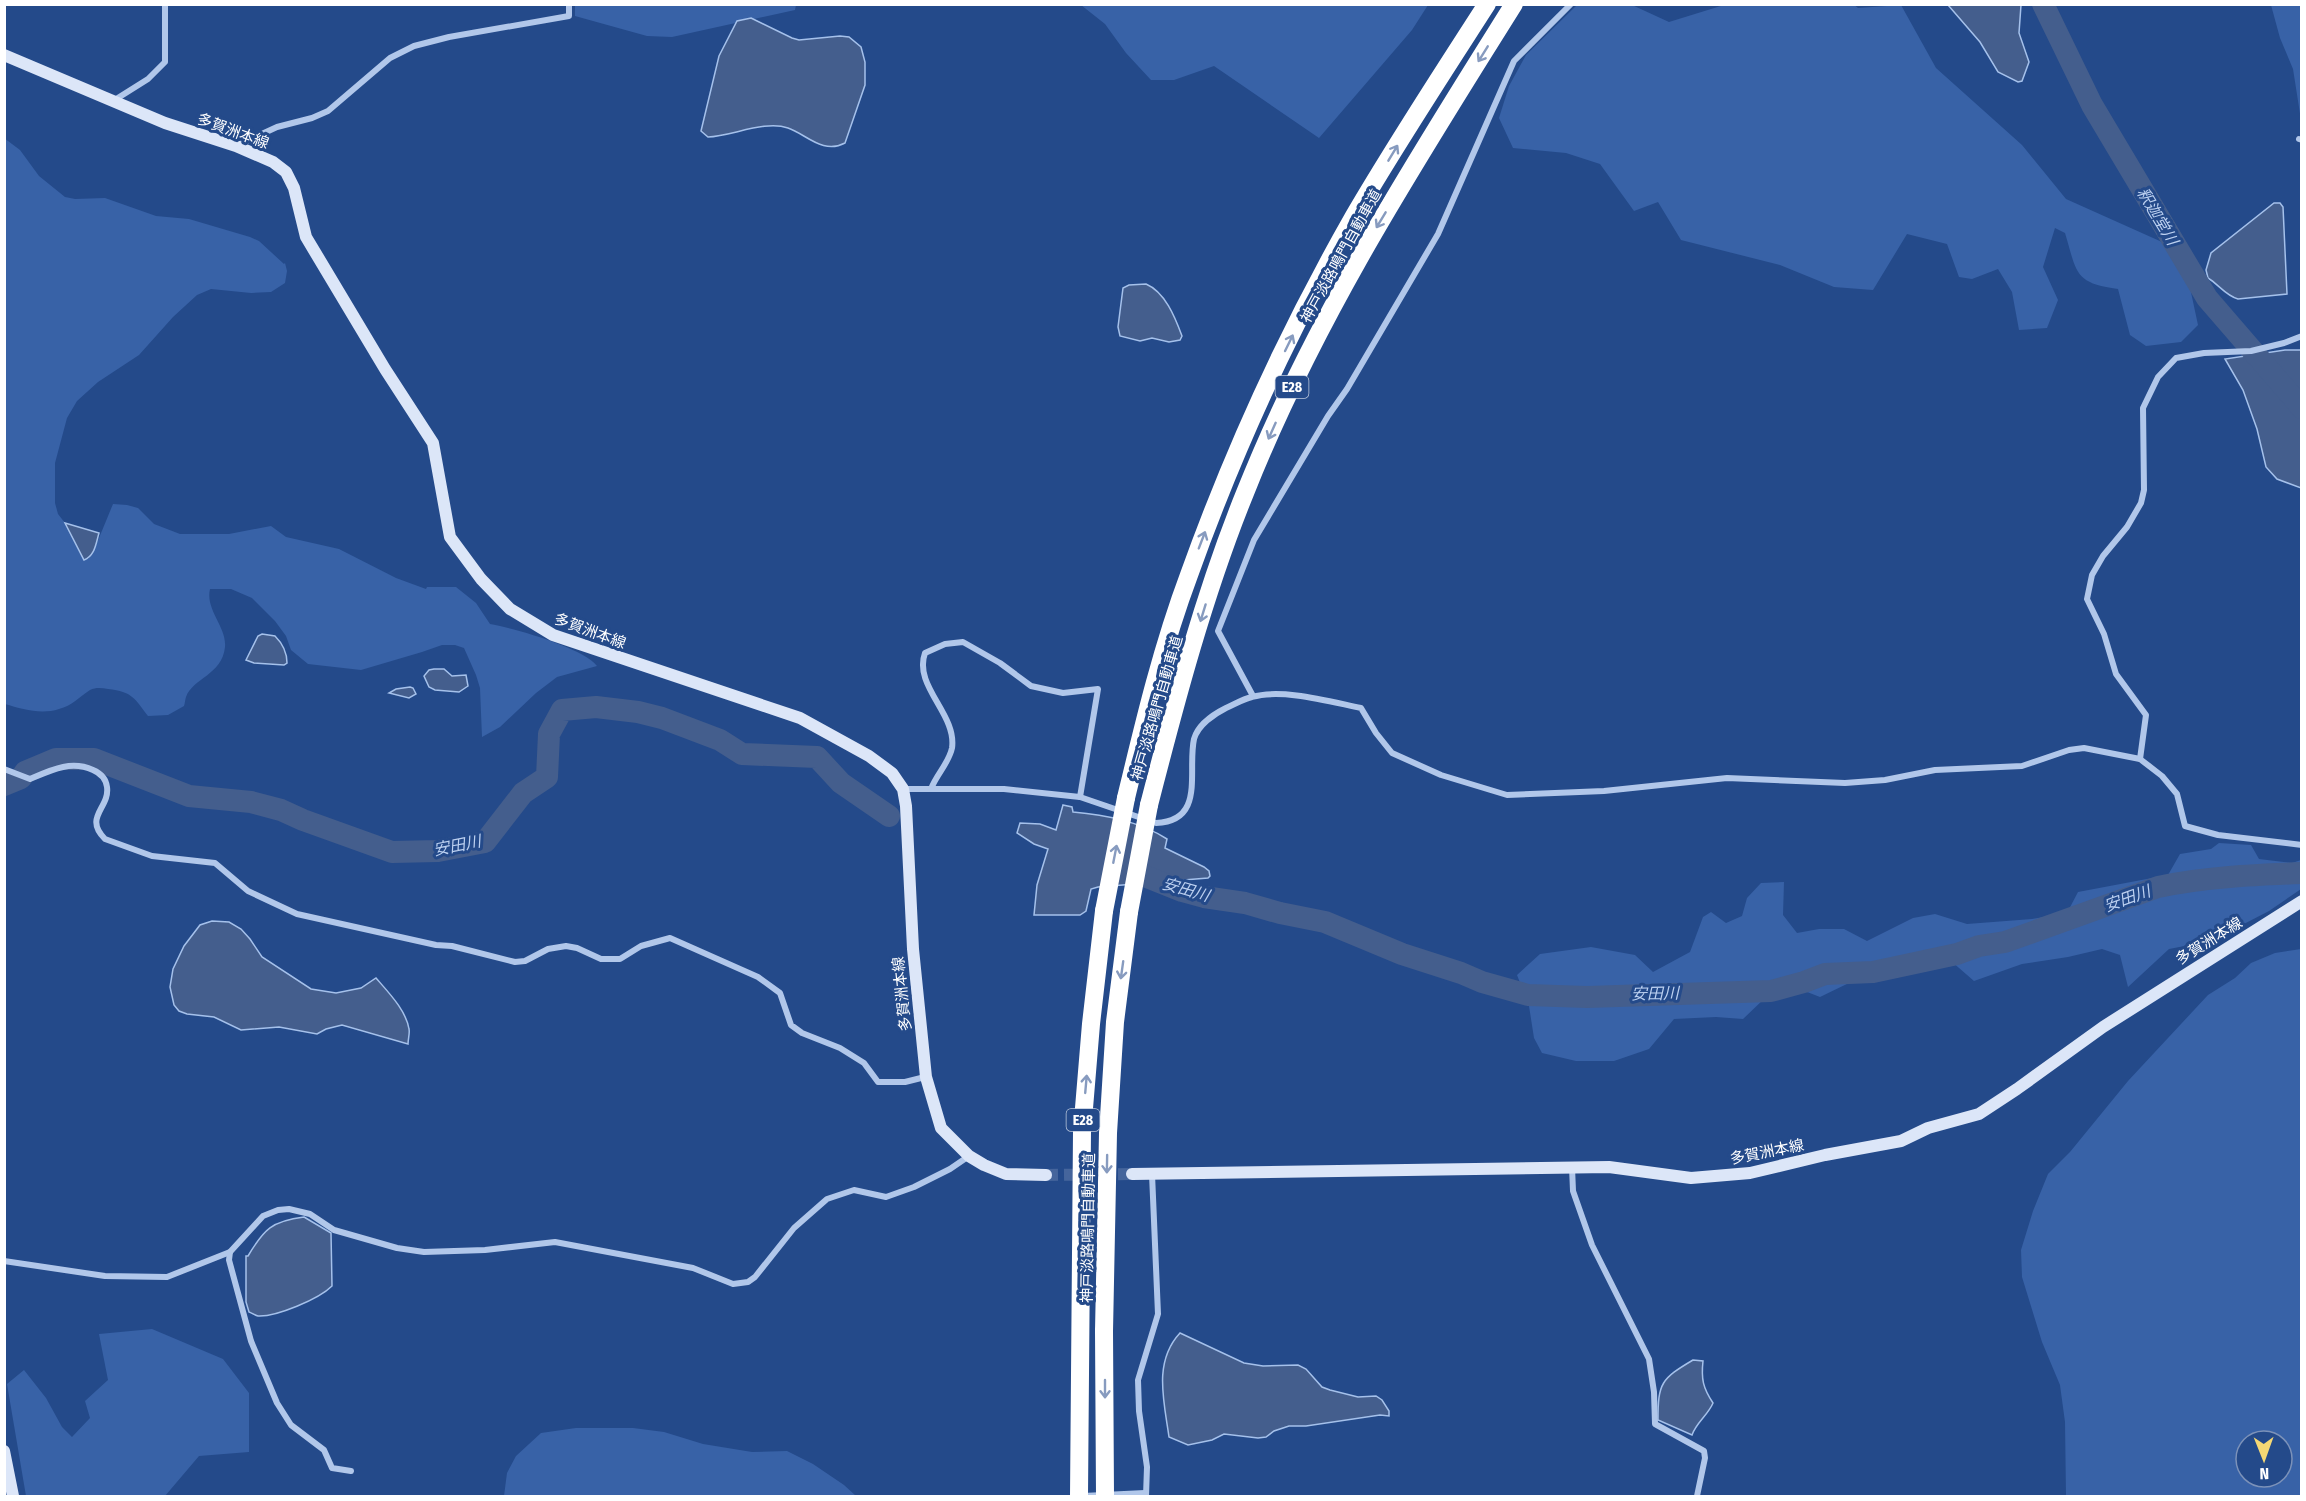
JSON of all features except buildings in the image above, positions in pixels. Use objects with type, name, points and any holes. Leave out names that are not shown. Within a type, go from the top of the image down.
[{"type":"highway","name":"神戸淡路鳴門自動車道","points":[[1079,1497],[1082,1132],[1091,1024],[1104,911],[1126,798],[1150,697],[1188,576],[1223,485],[1263,395],[1354,217],[1487,4]]},
{"type":"highway","name":"神戸淡路鳴門自動車道","points":[[1105,1497],[1104,1331],[1108,1122],[1115,1022],[1130,912],[1149,805],[1174,705],[1212,583],[1245,492],[1326,317],[1378,224],[1514,4]]},
{"type":"main road","name":"多賀洲本線","points":[[4,55],[165,123],[236,146],[273,162],[286,172],[294,188],[306,237],[385,369],[433,443],[450,537],[481,579],[510,609],[553,635],[800,718],[869,756],[892,773],[903,789],[906,806],[913,949],[926,1077],[941,1128],[969,1156],[1006,1174],[1046,1175]]},
{"type":"main road","name":"多賀洲本線","points":[[1132,1174],[1609,1167],[1692,1178],[1750,1173],[1825,1155],[1901,1141],[1928,1128],[1979,1113],[2017,1089],[2103,1027],[2301,902]]},
{"type":"main road","points":[[4,1451],[13,1497]]},
{"type":"street","points":[[112,102],[148,79],[165,62],[165,4]]},
{"type":"street","points":[[236,146],[277,127],[312,118],[328,111],[390,58],[414,46],[449,37],[569,16],[569,4]]},
{"type":"street","points":[[1253,696],[1218,631],[1254,540],[1328,416],[1347,389],[1438,234],[1514,61],[1571,4]]},
{"type":"street","points":[[2140,759],[2146,715],[2116,674],[2104,634],[2087,599],[2092,575],[2103,556],[2127,527],[2141,503],[2144,490],[2143,408],[2158,377],[2176,358],[2204,353],[2251,351],[2284,343],[2301,336]]},
{"type":"street","points":[[931,789],[935,777],[946,763],[952,749],[952,733],[924,676],[922,662],[925,653],[945,644],[963,642],[1000,663],[1031,686],[1063,693],[1098,689],[1080,797]]},
{"type":"street","points":[[903,789],[1004,789],[1080,797],[1156,823],[1168,823],[1180,816],[1188,805],[1192,791],[1195,737],[1212,715],[1253,696],[1294,694],[1361,708],[1376,733],[1392,753],[1442,775],[1507,795],[1604,791],[1727,778],[1845,783],[1875,781],[1935,770],[2022,766],[2069,750],[2085,748],[2140,759],[2162,776],[2177,794],[2185,826],[2218,835],[2301,845]]},
{"type":"street","points":[[4,769],[30,779],[65,766],[81,765],[96,771],[107,785],[107,793],[96,820],[99,833],[105,839],[152,856],[215,863],[248,891],[297,914],[436,945],[452,946],[515,962],[525,961],[548,949],[566,946],[578,948],[601,958],[620,959],[641,946],[670,938],[758,977],[780,993],[791,1025],[802,1033],[840,1048],[864,1063],[878,1082],[905,1082],[926,1077]]},
{"type":"street","points":[[4,1261],[105,1276],[159,1278],[179,1274],[230,1252],[263,1216],[278,1210],[289,1209],[310,1214],[334,1230],[397,1248],[424,1252],[555,1242],[693,1268],[726,1282],[740,1284],[755,1277],[794,1228],[827,1198],[854,1190],[886,1197],[915,1187],[950,1169],[969,1156]]},
{"type":"street","points":[[1572,1167],[1573,1191],[1592,1245],[1649,1359],[1654,1392],[1655,1424],[1704,1451],[1706,1458],[1697,1497]]},
{"type":"street","points":[[1083,1497],[1145,1495],[1147,1467],[1139,1411],[1138,1380],[1158,1314],[1152,1174]]},
{"type":"street","points":[[230,1252],[229,1260],[251,1341],[277,1403],[291,1425],[324,1450],[332,1468],[351,1471]]},
{"type":"shaded area","points":[[1853,4],[1858,8],[1901,5],[1936,68],[2022,145],[2066,199],[2162,242],[2189,283],[2198,325],[2181,342],[2146,346],[2130,335],[2118,289],[2104,287],[2085,279],[2075,267],[2065,233],[2055,228],[2043,267],[2058,300],[2047,328],[2019,330],[2012,292],[1998,269],[1972,279],[1959,277],[1947,244],[1907,234],[1873,290],[1834,287],[1780,265],[1681,240],[1658,202],[1634,211],[1600,164],[1566,153],[1513,148],[1499,118],[1509,86],[1526,55],[1577,5],[1632,5],[1669,22],[1724,5]]},
{"type":"shaded area","points":[[575,5],[796,5],[795,10],[672,37],[647,36],[575,16]]},
{"type":"shaded area","points":[[1081,5],[1428,5],[1412,30],[1319,138],[1214,66],[1174,80],[1151,80],[1126,53],[1105,24]]},
{"type":"shaded area","points":[[1948,5],[2021,5],[2019,33],[2029,62],[2022,81],[2018,82],[1998,72],[1980,42]]},
{"type":"shaded area","points":[[2271,5],[2301,5],[2301,120],[2293,69],[2280,38]]},
{"type":"shaded area","points":[[751,18],[799,40],[849,37],[861,47],[865,62],[865,85],[845,143],[829,147],[779,126],[759,127],[708,137],[701,131],[719,56],[737,21]]},
{"type":"shaded area","points":[[4,138],[20,150],[39,176],[65,197],[105,198],[156,216],[189,219],[250,237],[259,241],[285,263],[287,271],[285,283],[271,292],[251,293],[211,289],[197,295],[173,317],[139,355],[98,382],[77,401],[67,418],[55,463],[55,503],[58,514],[80,553],[88,559],[92,555],[113,504],[138,508],[154,524],[180,534],[229,534],[271,526],[286,537],[339,549],[396,578],[426,589],[427,587],[456,587],[476,603],[490,624],[531,634],[564,646],[590,659],[597,666],[557,677],[536,693],[500,727],[482,737],[480,688],[464,648],[442,645],[361,670],[308,664],[291,650],[286,636],[275,621],[252,598],[231,589],[210,589],[209,597],[213,611],[225,640],[223,656],[219,664],[190,691],[184,706],[168,715],[148,716],[136,700],[128,694],[101,688],[94,688],[68,706],[52,711],[32,711],[5,704]]},
{"type":"shaded area","points":[[2274,203],[2280,203],[2283,207],[2287,294],[2238,299],[2226,293],[2208,278],[2206,270],[2211,253]]},
{"type":"shaded area","points":[[1146,284],[1164,299],[1182,336],[1180,340],[1169,342],[1152,338],[1140,341],[1120,336],[1118,327],[1123,288],[1129,285]]},
{"type":"shaded area","points":[[2285,350],[2301,350],[2301,488],[2277,479],[2266,467],[2257,429],[2243,390],[2225,359]]},
{"type":"shaded area","points":[[65,523],[99,533],[91,556],[84,560]]},
{"type":"shaded area","points":[[262,634],[275,636],[278,639],[285,652],[287,663],[284,665],[254,663],[246,660],[258,636]]},
{"type":"shaded area","points":[[444,669],[452,676],[466,675],[468,686],[459,692],[435,690],[429,687],[424,676],[429,670]]},
{"type":"shaded area","points":[[410,687],[416,694],[409,698],[389,693],[396,689]]},
{"type":"shaded area","points":[[1063,805],[1072,807],[1073,812],[1122,820],[1156,833],[1167,839],[1165,848],[1204,867],[1209,871],[1210,876],[1098,887],[1091,889],[1086,911],[1080,915],[1034,915],[1037,885],[1048,849],[1034,844],[1017,833],[1020,823],[1040,824],[1056,830]]},
{"type":"shaded area","points":[[2219,843],[2251,845],[2259,859],[2292,863],[2301,860],[2301,889],[2269,911],[2211,941],[2169,949],[2128,987],[2120,955],[2102,949],[2022,964],[1974,981],[1951,961],[1933,954],[1898,963],[1820,997],[1802,990],[1765,998],[1743,1019],[1716,1017],[1674,1019],[1649,1049],[1614,1061],[1576,1061],[1542,1053],[1534,1038],[1529,1006],[1517,975],[1540,954],[1591,947],[1635,955],[1653,972],[1690,952],[1703,917],[1711,912],[1726,923],[1742,916],[1747,898],[1761,883],[1784,882],[1783,915],[1797,933],[1819,929],[1844,929],[1867,941],[1913,918],[1935,914],[1967,924],[2032,919],[2067,913],[2078,892],[2168,875],[2180,854],[2211,849]]},
{"type":"shaded area","points":[[212,921],[229,922],[241,929],[262,957],[311,989],[336,993],[361,988],[376,978],[404,1015],[409,1031],[408,1044],[342,1025],[317,1034],[279,1027],[241,1030],[214,1017],[179,1011],[174,1005],[170,987],[173,969],[184,946],[200,925]]},
{"type":"shaded area","points":[[2301,949],[2301,1496],[2066,1496],[2065,1422],[2060,1385],[2042,1342],[2022,1277],[2021,1250],[2033,1211],[2048,1174],[2070,1152],[2128,1081],[2208,995],[2235,978],[2251,963],[2275,953]]},
{"type":"shaded area","points":[[304,1217],[331,1233],[332,1286],[308,1301],[275,1314],[258,1316],[249,1312],[246,1302],[246,1256],[270,1228],[284,1221]]},
{"type":"shaded area","points":[[152,1329],[223,1359],[249,1393],[249,1452],[199,1456],[165,1496],[26,1496],[7,1384],[24,1370],[46,1398],[62,1427],[72,1437],[90,1418],[85,1401],[108,1380],[99,1334]]},
{"type":"shaded area","points":[[1180,1333],[1244,1363],[1263,1366],[1298,1365],[1306,1369],[1322,1387],[1358,1397],[1376,1396],[1382,1400],[1389,1411],[1389,1416],[1380,1415],[1306,1426],[1289,1426],[1274,1431],[1266,1437],[1258,1438],[1224,1434],[1212,1440],[1188,1445],[1169,1437],[1163,1396],[1163,1369],[1166,1356]]},
{"type":"shaded area","points":[[1693,1360],[1703,1361],[1703,1383],[1713,1403],[1692,1435],[1658,1420],[1659,1398],[1664,1383],[1674,1372]]},
{"type":"shaded area","points":[[576,1428],[633,1428],[664,1432],[703,1444],[752,1452],[787,1451],[813,1464],[856,1496],[504,1496],[507,1473],[516,1456],[541,1433]]},
{"type":"waterway","name":"釈迦堂川","points":[[2043,4],[2092,105],[2207,298],[2302,408]]},
{"type":"waterway","name":"安田川","points":[[4,785],[21,778],[25,772],[56,759],[94,759],[189,796],[251,802],[281,810],[392,852],[438,851],[485,842],[523,793],[547,777],[549,734],[562,710],[596,707],[638,712],[662,718],[720,740],[742,754],[817,757],[841,783],[889,816]]},
{"type":"waterway","name":"安田川","points":[[1132,871],[1182,891],[1204,897],[1245,903],[1325,922],[1402,954],[1482,982],[1528,995],[1587,997],[1771,991],[1825,974],[1873,972],[1957,954],[1979,946],[2005,942],[2158,887],[2212,879],[2302,873]]},
{"type":"tunnel","points":[[1046,1175],[1132,1174]]}]
